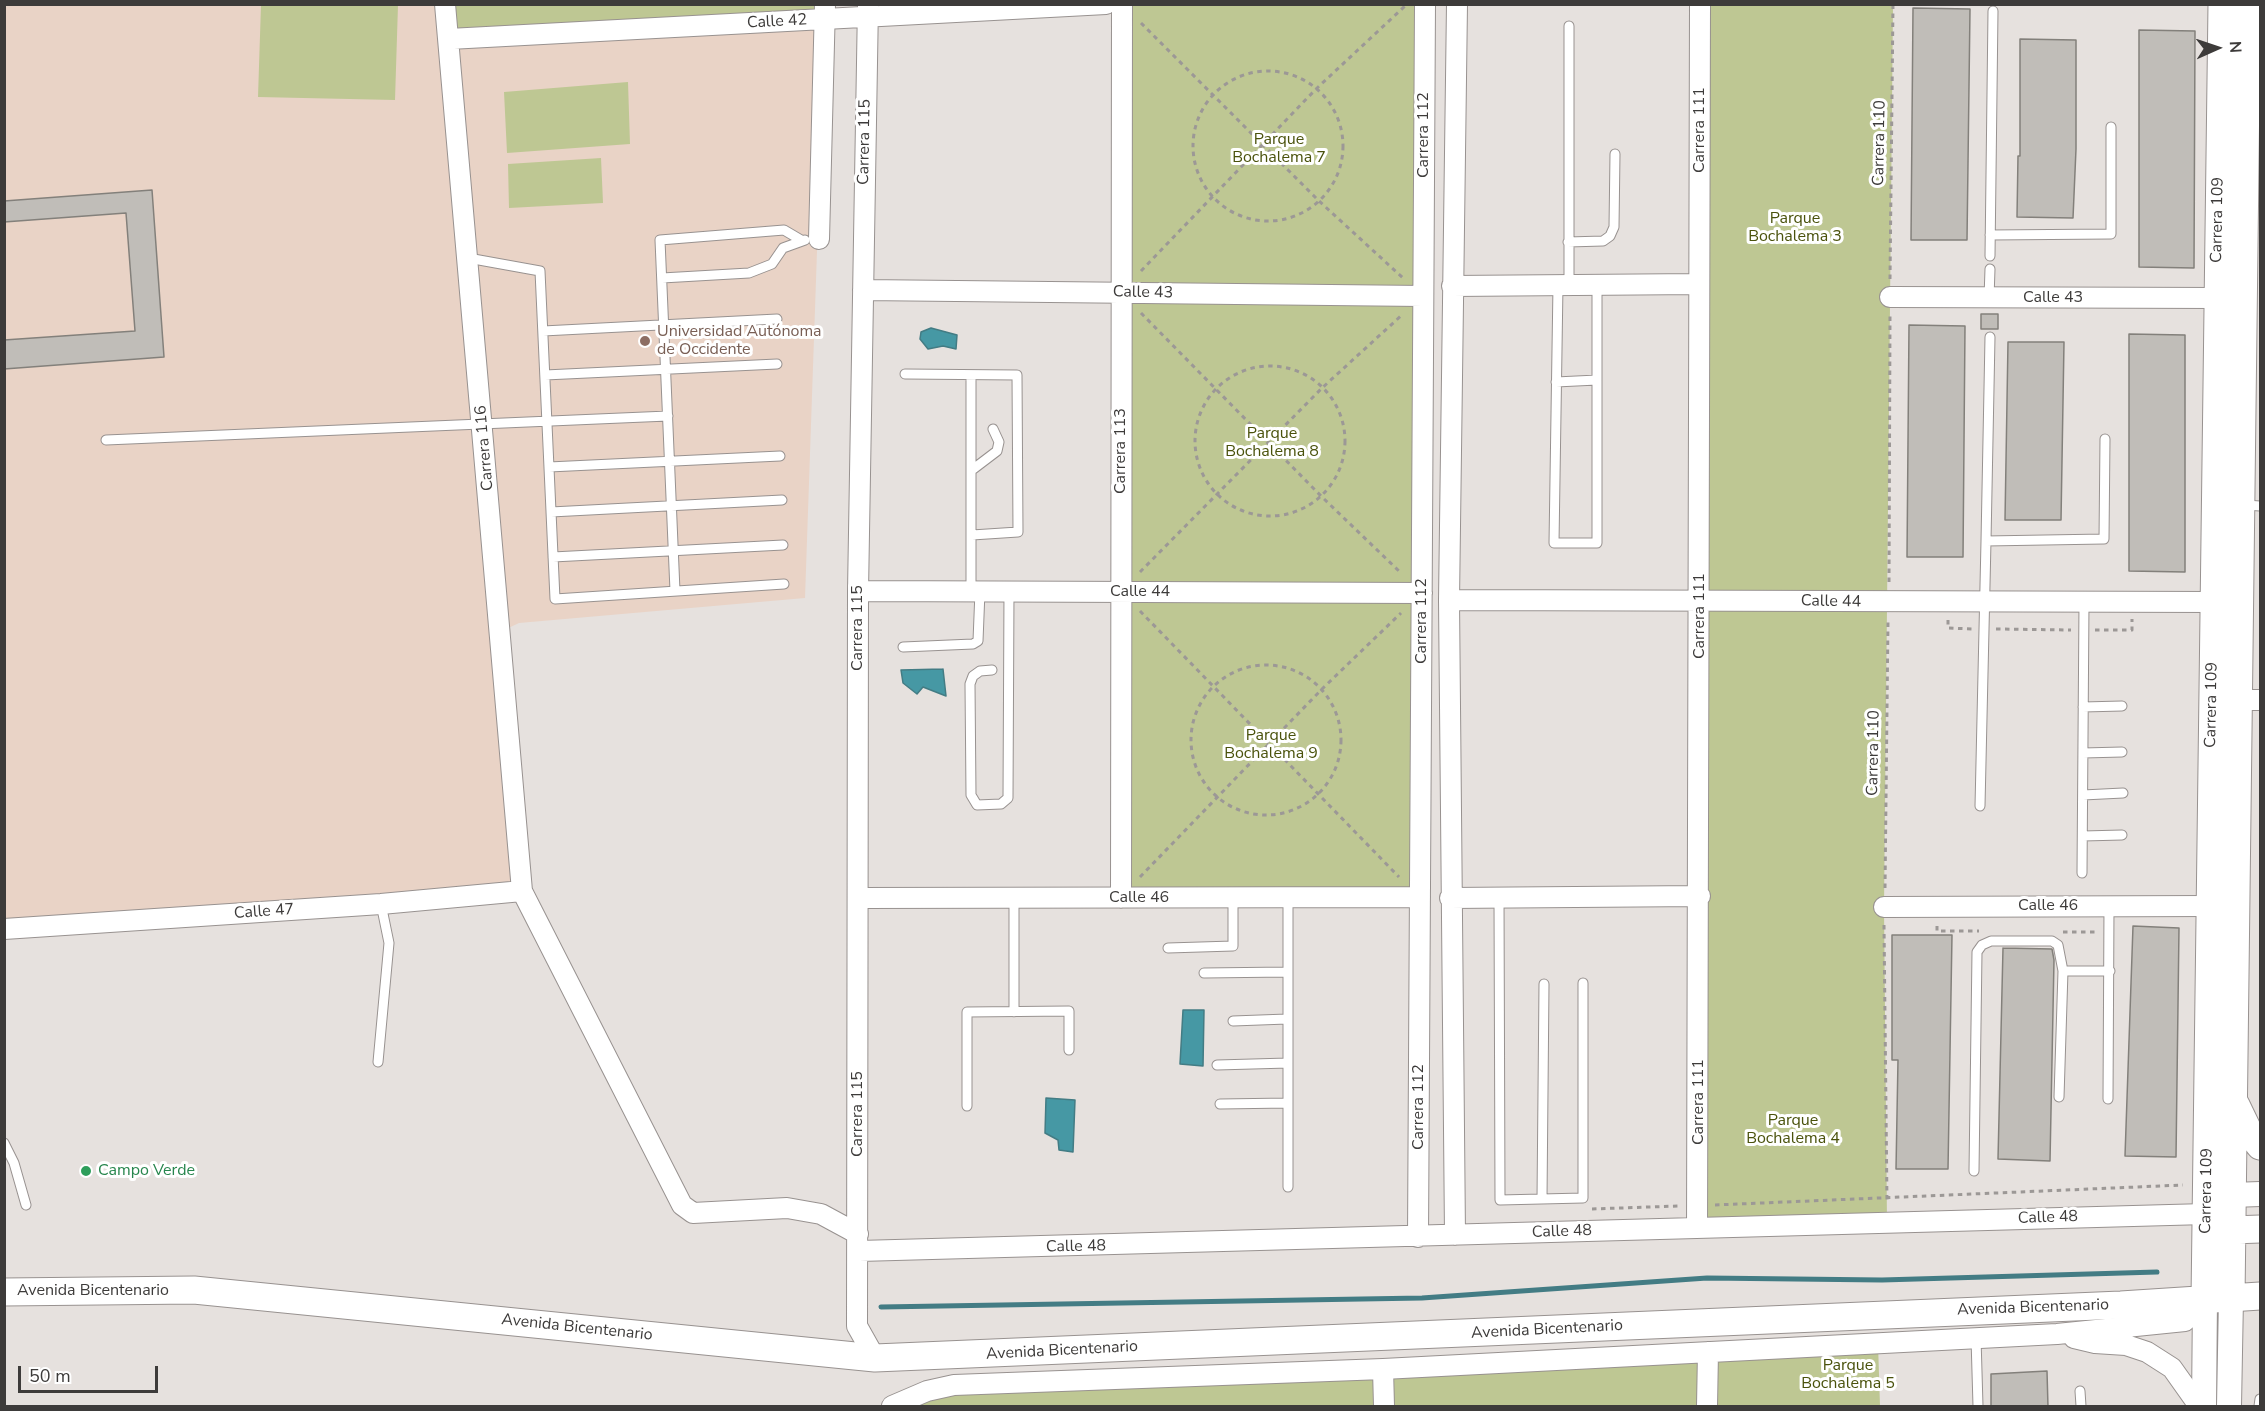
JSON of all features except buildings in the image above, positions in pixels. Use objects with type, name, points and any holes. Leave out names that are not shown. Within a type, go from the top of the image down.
[{"type":"main road","name":"Carrera 109","points":[[2214,1291],[2232,1230],[2237,700],[2214,602],[2222,4]]},
{"type":"main road","name":"Carrera 109","points":[[2214,1291],[2206,1214],[2211,906],[2237,700],[2250,505],[2251,247],[2247,4]]},
{"type":"main road","points":[[2234,1101],[2249,1132],[2260,1146]]},
{"type":"main road","points":[[2206,1214],[2232,1230],[2260,1229]]},
{"type":"main road","name":"Avenida Bicentenario","points":[[4,1292],[194,1290],[875,1358],[2121,1305],[2184,1288],[2214,1291]]},
{"type":"main road","points":[[2214,1291],[2260,1296]]},
{"type":"street","name":"Carrera 116","points":[[446,4],[522,891]]},
{"type":"street","name":"Calle 42","points":[[449,39],[825,12],[1106,4]]},
{"type":"street","name":"Carrera 113","points":[[1121,898],[1122,4]]},
{"type":"street","name":"Carrera 112","points":[[1418,1237],[1425,4]]},
{"type":"street","name":"Carrera 112","points":[[1455,1235],[1450,898],[1449,600],[1457,4]]},
{"type":"street","name":"Carrera 111","points":[[1697,1228],[1700,896],[1700,4]]},
{"type":"street","name":"Carrera 115","points":[[868,11],[858,591],[859,1243],[857,1326],[875,1358]]},
{"type":"street","points":[[810,239],[825,12]]},
{"type":"street","points":[[1452,286],[1699,284]]},
{"type":"street","name":"Calle 43","points":[[863,290],[1423,296]]},
{"type":"street","name":"Calle 43","points":[[1890,297],[2217,298]]},
{"type":"street","name":"Calle 44","points":[[858,591],[1422,593]]},
{"type":"street","name":"Calle 44","points":[[1449,600],[2214,602]]},
{"type":"street","points":[[522,891],[682,1204],[693,1213],[787,1208],[821,1214],[859,1243]]},
{"type":"street","name":"Calle 47","points":[[4,929],[381,904],[522,891]]},
{"type":"street","points":[[1450,898],[1700,896]]},
{"type":"street","name":"Calle 46","points":[[858,898],[1420,897]]},
{"type":"street","name":"Calle 46","points":[[1884,906],[2211,906]]},
{"type":"street","points":[[2206,1214],[2232,1195],[2260,1194]]},
{"type":"street","name":"Calle 48","points":[[859,1243],[1418,1237],[2206,1214]]},
{"type":"street","points":[[892,1407],[927,1391],[954,1385],[1383,1369],[2057,1334],[2185,1321],[2214,1291]]},
{"type":"street","name":"Carrera 109","points":[[2204,1407],[2214,1291]]},
{"type":"street","name":"Carrera 109","points":[[2214,1291],[2229,1407]]},
{"type":"street","points":[[2057,1334],[2095,1343],[2126,1345],[2147,1353],[2172,1368],[2199,1407]]},
{"type":"street","points":[[1707,1407],[1708,1352]]},
{"type":"street","points":[[1383,1369],[1384,1407]]},
{"type":"lane","points":[[1990,256],[1993,11]]},
{"type":"lane","points":[[1569,26],[1568,242],[1556,382],[1554,543],[1597,543],[1597,285]]},
{"type":"lane","points":[[1990,235],[2111,234],[2112,127]]},
{"type":"lane","points":[[1568,242],[1603,241],[1610,236],[1614,227],[1615,154]]},
{"type":"lane","points":[[675,591],[660,240],[784,230],[810,239]]},
{"type":"lane","points":[[662,278],[749,273],[772,264],[783,248],[810,239]]},
{"type":"lane","points":[[468,258],[540,271],[555,599],[784,584]]},
{"type":"lane","points":[[1989,298],[1990,269]]},
{"type":"lane","points":[[543,331],[777,319]]},
{"type":"lane","points":[[1980,806],[1990,337]]},
{"type":"lane","points":[[545,375],[777,364]]},
{"type":"lane","points":[[905,374],[1017,375],[1018,532],[972,535]]},
{"type":"lane","points":[[903,647],[973,644],[978,641],[972,535],[971,375]]},
{"type":"lane","points":[[1556,382],[1597,380]]},
{"type":"lane","points":[[106,440],[668,416]]},
{"type":"lane","points":[[972,470],[997,451],[999,442],[993,429]]},
{"type":"lane","points":[[1986,541],[2104,539],[2105,439]]},
{"type":"lane","points":[[549,467],[780,456]]},
{"type":"lane","points":[[551,512],[782,500]]},
{"type":"lane","points":[[553,557],[783,545]]},
{"type":"lane","points":[[992,670],[980,671],[973,676],[970,684],[970,795],[977,805],[1001,804],[1008,798],[1009,591]]},
{"type":"lane","points":[[2082,873],[2084,603]]},
{"type":"lane","points":[[2083,707],[2122,706]]},
{"type":"lane","points":[[2083,753],[2122,752]]},
{"type":"lane","points":[[2083,795],[2123,793]]},
{"type":"lane","points":[[2083,836],[2122,835]]},
{"type":"lane","points":[[1288,897],[1288,1187]]},
{"type":"lane","points":[[1014,898],[1014,1012]]},
{"type":"lane","points":[[1168,948],[1233,946],[1233,898]]},
{"type":"lane","points":[[1499,898],[1500,1200],[1583,1198],[1583,983]]},
{"type":"lane","points":[[378,1062],[389,943],[381,904]]},
{"type":"lane","points":[[2108,1099],[2109,906]]},
{"type":"lane","points":[[1974,1171],[1977,952],[1982,945],[1992,941],[2052,941],[2061,952],[2063,971],[2059,1097]]},
{"type":"lane","points":[[2063,971],[2110,970]]},
{"type":"lane","points":[[1204,973],[1287,972]]},
{"type":"lane","points":[[1542,1199],[1544,984]]},
{"type":"lane","points":[[967,1106],[967,1012],[1069,1011],[1069,1050]]},
{"type":"lane","points":[[1233,1021],[1287,1019]]},
{"type":"lane","points":[[1217,1065],[1288,1064]]},
{"type":"lane","points":[[1220,1104],[1288,1103]]},
{"type":"lane","points":[[4,1143],[14,1163],[26,1205]]},
{"type":"lane","points":[[1976,1338],[1978,1407]]},
{"type":"lane","points":[[2080,1391],[2080,1407]]},
{"type":"lane","points":[[2259,1407],[2260,1399]]},
{"type":"path","points":[[1121,898],[1216,796],[1322,689],[1422,593],[1321,496],[1121,293],[1316,89],[1406,4]]},
{"type":"path","name":"Carrera 110","points":[[1889,586],[1893,4]]},
{"type":"path","points":[[1140,21],[1319,201],[1423,296],[1323,388],[1121,591],[1317,795],[1420,897]]},
{"type":"path","points":[[1263,71],[1292,75],[1316,89],[1333,110],[1342,135],[1339,171],[1331,187],[1319,201],[1294,217],[1265,222],[1236,215],[1212,197],[1195,165],[1193,146],[1199,118],[1213,95],[1236,78],[1263,71]]},
{"type":"path","points":[[1269,366],[1298,372],[1323,388],[1337,409],[1344,434],[1340,468],[1321,496],[1296,512],[1269,517],[1240,511],[1217,495],[1205,479],[1197,461],[1195,442],[1197,423],[1204,405],[1216,389],[1240,372],[1269,366]]},
{"type":"path","name":"Carrera 110","points":[[1887,1197],[1884,906],[1888,614]]},
{"type":"path","points":[[2001,629],[2132,630],[2132,617],[2143,617]]},
{"type":"path","points":[[1276,665],[1308,677],[1322,689],[1333,705],[1340,723],[1341,743],[1338,762],[1330,780],[1317,795],[1302,806],[1285,813],[1267,815],[1249,813],[1216,796],[1199,771],[1191,742],[1197,713],[1213,687],[1226,676],[1242,669],[1276,665]]},
{"type":"path","points":[[1698,1205],[2183,1185]]},
{"type":"shaded area","points":[[5,5],[445,5],[825,20],[805,598],[519,623],[502,631],[522,891],[5,929]]},
{"type":"green space","points":[[825,4],[825,20],[449,39],[445,5]]},
{"type":"green space","points":[[261,5],[398,5],[395,100],[258,97]]},
{"type":"green space","points":[[1122,5],[1425,5],[1420,897],[1121,898]]},
{"type":"green space","points":[[1700,5],[1893,5],[1884,907],[1887,1223],[1697,1228]]},
{"type":"green space","points":[[628,82],[630,144],[507,153],[504,92]]},
{"type":"green space","points":[[601,158],[603,203],[509,208],[508,164]]},
{"type":"green space","name":"Parque Bochalema 5","points":[[1878,1343],[1880,1406],[892,1406],[927,1391]]},
{"type":"water","points":[[931,328],[957,335],[956,349],[943,346],[928,349],[920,339],[921,332]]},
{"type":"water","points":[[943,669],[946,696],[923,687],[917,694],[903,683],[901,670]]},
{"type":"water","points":[[1183,1010],[1204,1010],[1203,1066],[1180,1064]]},
{"type":"water","points":[[1046,1098],[1075,1100],[1073,1152],[1059,1150],[1058,1140],[1045,1133]]},
{"type":"waterway","points":[[881,1307],[1422,1298],[1707,1278],[1882,1280],[2157,1272]]},
{"type":"place","name":"Universidad Autónoma de Occidente","points":[[645,341]]},
{"type":"place","name":"Campo Verde","points":[[86,1171]]},
{"type":"park label","name":"Parque Bochalema 7","points":[[1279,149]]},
{"type":"park label","name":"Parque Bochalema 3","points":[[1795,228]]},
{"type":"park label","name":"Parque Bochalema 8","points":[[1272,443]]},
{"type":"park label","name":"Parque Bochalema 9","points":[[1271,745]]},
{"type":"park label","name":"Parque Bochalema 4","points":[[1793,1130]]}]
